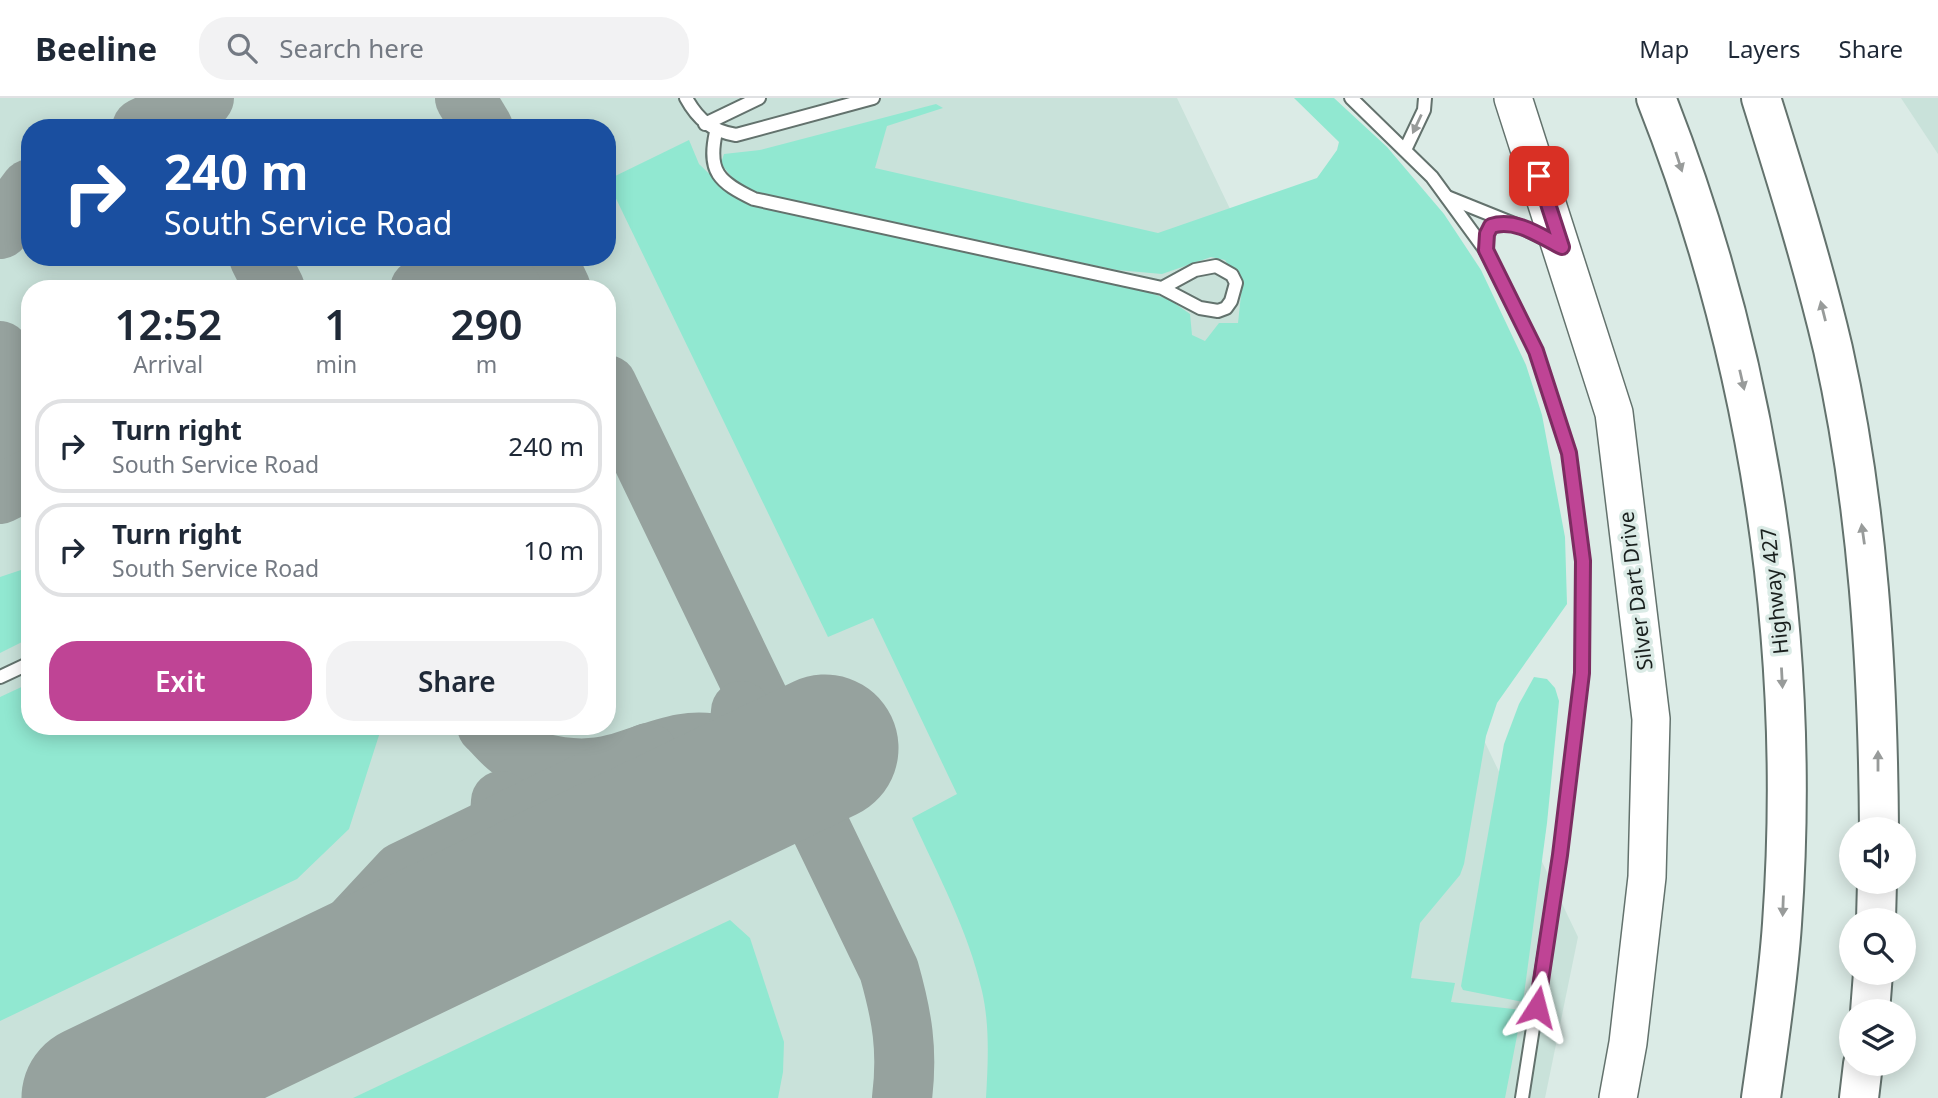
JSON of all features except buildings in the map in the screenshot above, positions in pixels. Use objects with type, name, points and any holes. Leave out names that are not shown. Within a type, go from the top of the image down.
[{"type":"highway","name":"Highway 427","points":[[1656,98],[1709,253],[1727,316],[1761,470],[1774,572],[1783,679],[1786,797],[1782,925],[1760,1098]]},
{"type":"highway","points":[[1761,98],[1800,219],[1833,349],[1852,453],[1866,558],[1873,645],[1878,738],[1878,817]]},
{"type":"highway","points":[[1859,1098],[1862,1076]]},
{"type":"street","name":"Silver Dart Drive","points":[[1513,98],[1615,413],[1651,719],[1647,877],[1628,1043],[1618,1098]]},
{"type":"lane","points":[[686,98],[705,124],[716,132],[736,135],[873,98]]},
{"type":"lane","points":[[705,124],[759,98]]},
{"type":"lane","points":[[1351,98],[1432,177],[1486,250],[1536,351],[1569,453],[1583,561],[1582,673],[1560,855],[1522,1098]]},
{"type":"lane","points":[[1405,150],[1424,110],[1425,98]]},
{"type":"lane","points":[[716,132],[711,154],[720,178],[754,199],[1162,288],[1200,308],[1218,311],[1231,301],[1236,283],[1232,275],[1216,266],[1195,270],[1162,288]]},
{"type":"lane","points":[[1447,197],[1519,226],[1562,247]]},
{"type":"lane","points":[[1486,250],[1487,234],[1491,226],[1501,223],[1519,226]]},
{"type":"lane","points":[[0,677],[21,667]]},
{"type":"shaded area","points":[[0,98],[1177,98],[1578,937],[1545,1098],[0,1098]]},
{"type":"shaded area","points":[[1901,98],[1938,98],[1938,154]]},
{"type":"green space","points":[[1294,98],[1334,98],[1387,147],[1444,214],[1481,270],[1526,365],[1542,415],[1565,537],[1567,604],[1497,703],[1486,736],[1464,864],[1460,875],[1420,923],[1411,978],[1455,983],[1451,1002],[1522,1010],[1505,1098],[986,1098],[986,1018],[976,968],[951,903],[912,818],[957,794],[873,618],[828,637],[616,199],[616,176],[689,140],[699,164],[725,189],[744,202],[895,233],[1145,291],[1170,300],[1190,314],[1192,335],[1205,341],[1219,323],[1238,323],[1242,286],[1225,260],[1211,257],[1162,274],[1117,270],[758,196],[729,174],[721,163],[724,154],[760,150],[936,104],[943,108],[887,126],[875,168],[1158,233],[1317,178],[1337,150],[1339,142]]},
{"type":"green space","points":[[21,570],[21,642],[0,653],[0,577]]},
{"type":"green space","points":[[1534,677],[1547,679],[1555,688],[1559,701],[1547,823],[1523,1002],[1463,990],[1461,986],[1504,744],[1519,704]]},
{"type":"green space","points":[[21,687],[21,735],[379,735],[349,829],[297,879],[0,1021],[0,697]]},
{"type":"green space","points":[[730,920],[750,938],[784,1042],[783,1072],[778,1098],[353,1098]]},
{"type":"taxiway","points":[[161,119],[204,98]]},
{"type":"taxiway","points":[[465,98],[478,119]]},
{"type":"taxiway","points":[[0,229],[21,201]]},
{"type":"taxiway","points":[[264,266],[270,280]]},
{"type":"taxiway","points":[[550,266],[557,280]]},
{"type":"taxiway","points":[[0,351],[3,356],[4,404],[0,431]]},
{"type":"taxiway","points":[[616,404],[889,970],[903,1033],[902,1098]]},
{"type":"taxiway","points":[[0,494],[21,484]]},
{"type":"taxiway","points":[[691,814],[725,767],[736,741],[741,711]]},
{"type":"taxiway","points":[[496,735],[508,747],[534,761],[575,768],[602,767],[682,744],[717,744],[734,749],[765,765],[804,800]]},
{"type":"taxiway","points":[[269,1015],[402,872],[648,753]]},
{"type":"taxiway","points":[[408,949],[446,918],[474,887],[493,850],[501,801]]},
{"type":"runway","points":[[95,1098],[825,748]]},
{"type":"route","points":[[1537,1007],[1560,855],[1582,673],[1583,561],[1569,453],[1536,351],[1486,250],[1487,234],[1491,226],[1501,223],[1519,226],[1562,247],[1539,176]]}]
